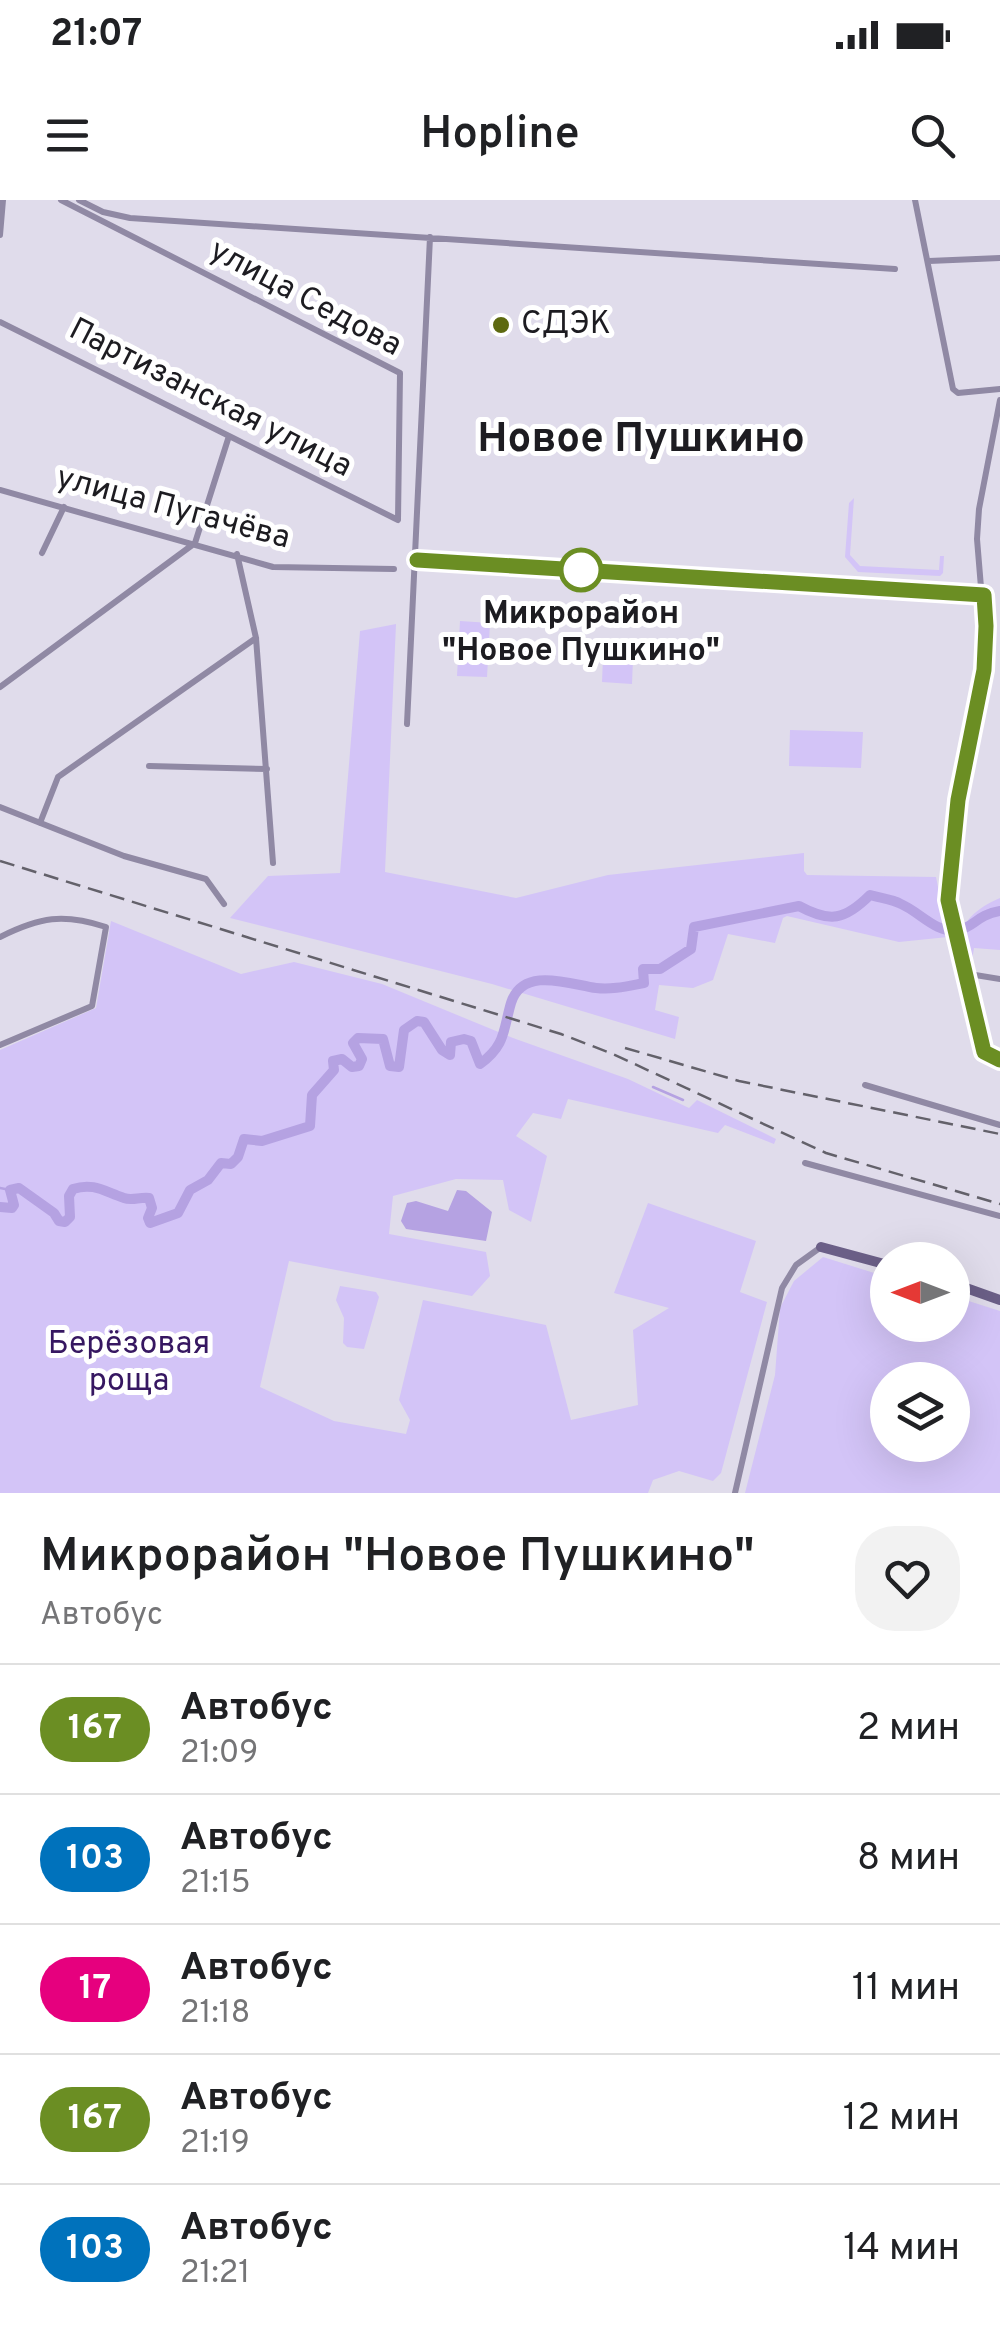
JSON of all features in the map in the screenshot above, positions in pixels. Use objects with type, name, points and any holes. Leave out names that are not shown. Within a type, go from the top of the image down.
[{"type":"street","points":[[0,235],[2,200]]},
{"type":"street","name":"улица Седова","points":[[61,200],[400,373],[398,520]]},
{"type":"street","points":[[80,200],[103,212],[130,218],[895,269]]},
{"type":"street","points":[[915,200],[953,390],[958,394],[1000,389]]},
{"type":"street","points":[[407,724],[430,237]]},
{"type":"street","points":[[929,261],[1000,258]]},
{"type":"street","name":"Партизанская улица","points":[[0,322],[398,520]]},
{"type":"street","points":[[1000,400],[977,538],[984,595],[985,659],[956,814],[948,900],[984,1052],[1000,1060]]},
{"type":"street","points":[[0,687],[195,542],[229,436]]},
{"type":"street","name":"улица Пугачёва","points":[[0,490],[273,567],[394,569]]},
{"type":"street","points":[[42,553],[64,507]]},
{"type":"street","points":[[237,554],[256,638],[273,863]]},
{"type":"street","points":[[417,560],[984,595]]},
{"type":"street","points":[[40,823],[58,777],[256,638]]},
{"type":"street","points":[[150,766],[267,769]]},
{"type":"street","points":[[0,808],[124,856],[206,879],[224,904]]},
{"type":"street","points":[[0,937],[45,919],[77,918],[106,927],[92,1006],[0,1046]]},
{"type":"street","points":[[963,973],[1000,978]]},
{"type":"street","points":[[865,1085],[998,1125],[1000,1110]]},
{"type":"street","points":[[805,1163],[1000,1216]]},
{"type":"street","points":[[734,1493],[782,1288],[796,1265],[821,1247],[870,1260]]},
{"type":"street","points":[[970,1289],[1000,1300]]},
{"type":"green space","points":[[854,498],[850,555],[860,566],[939,570],[940,556],[944,556],[943,573],[940,576],[858,572],[845,557],[849,503]]},
{"type":"green space","points":[[840,576],[958,585],[958,591],[840,582]]},
{"type":"green space","points":[[460,621],[490,623],[487,677],[457,676]]},
{"type":"green space","points":[[396,624],[385,872],[516,898],[608,875],[804,853],[807,875],[936,877],[948,937],[899,942],[787,916],[775,943],[728,934],[713,980],[693,988],[659,985],[655,1010],[679,1017],[675,1039],[492,984],[230,918],[268,876],[340,873],[360,631]]},
{"type":"green space","points":[[603,657],[633,659],[632,684],[602,682]]},
{"type":"green space","points":[[790,730],[863,732],[861,768],[789,766]]},
{"type":"green space","points":[[1000,898],[1000,950],[974,948],[970,972],[960,947],[964,927],[977,911]]},
{"type":"green space","name":"Берёзовая роща","points":[[111,921],[241,974],[294,962],[382,984],[513,1038],[628,1079],[689,1108],[697,1100],[776,1139],[774,1144],[725,1125],[718,1133],[568,1099],[561,1119],[533,1113],[516,1136],[547,1156],[531,1222],[509,1210],[503,1180],[456,1179],[393,1196],[389,1234],[486,1252],[490,1276],[472,1296],[289,1261],[260,1387],[334,1421],[406,1434],[410,1420],[399,1400],[423,1300],[546,1325],[571,1420],[638,1405],[633,1330],[669,1308],[614,1293],[648,1203],[756,1241],[740,1292],[767,1302],[721,1473],[713,1481],[679,1471],[653,1480],[648,1493],[0,1493],[0,1050],[96,1008]]},
{"type":"green space","points":[[823,1257],[870,1272],[870,1342],[970,1342],[970,1301],[1000,1311],[1000,1493],[745,1493],[775,1375],[780,1308],[794,1281]]},
{"type":"green space","points":[[340,1286],[376,1292],[379,1297],[364,1349],[343,1343],[344,1318],[336,1300]]},
{"type":"shaded area","points":[[457,1190],[466,1191],[492,1212],[486,1241],[406,1229],[401,1221],[407,1203],[416,1201],[448,1211]]},
{"type":"waterway","points":[[0,1207],[12,1208],[10,1190],[19,1188],[65,1222],[70,1217],[69,1196],[73,1189],[87,1187],[127,1199],[149,1198],[150,1223],[178,1213],[190,1190],[208,1180],[221,1163],[231,1164],[238,1157],[244,1139],[262,1141],[310,1126],[312,1095],[334,1070],[333,1061],[342,1059],[352,1067],[359,1066],[362,1059],[353,1043],[358,1038],[383,1039],[390,1066],[399,1067],[404,1030],[417,1021],[424,1022],[442,1050],[450,1055],[451,1042],[471,1041],[480,1064],[499,1043],[511,1003],[526,984],[549,980],[608,988],[644,983],[643,969],[660,969],[691,949],[694,927],[799,906],[820,915],[837,916],[853,910],[870,895],[897,902],[935,926],[950,930],[964,928],[1000,911]]},
{"type":"waterway","points":[[653,1087],[683,1100]]},
{"type":"waterway","points":[[0,1188],[10,1190]]},
{"type":"railway","points":[[0,861],[561,1034],[613,1054],[826,1153],[1000,1204]]},
{"type":"railway","points":[[625,1048],[739,1081],[1000,1134]]},
{"type":"bus line","name":"167","points":[[417,560],[984,595],[984,670],[958,800],[948,911],[984,1052],[1000,1060]]},
{"type":"place","name":"СДЭК","points":[[501,325]]},
{"type":"place","name":"Микрорайон \"Новое Пушкино\"","points":[[581,570]]},
{"type":"district","name":"Новое Пушкино","points":[[641,440]]}]
